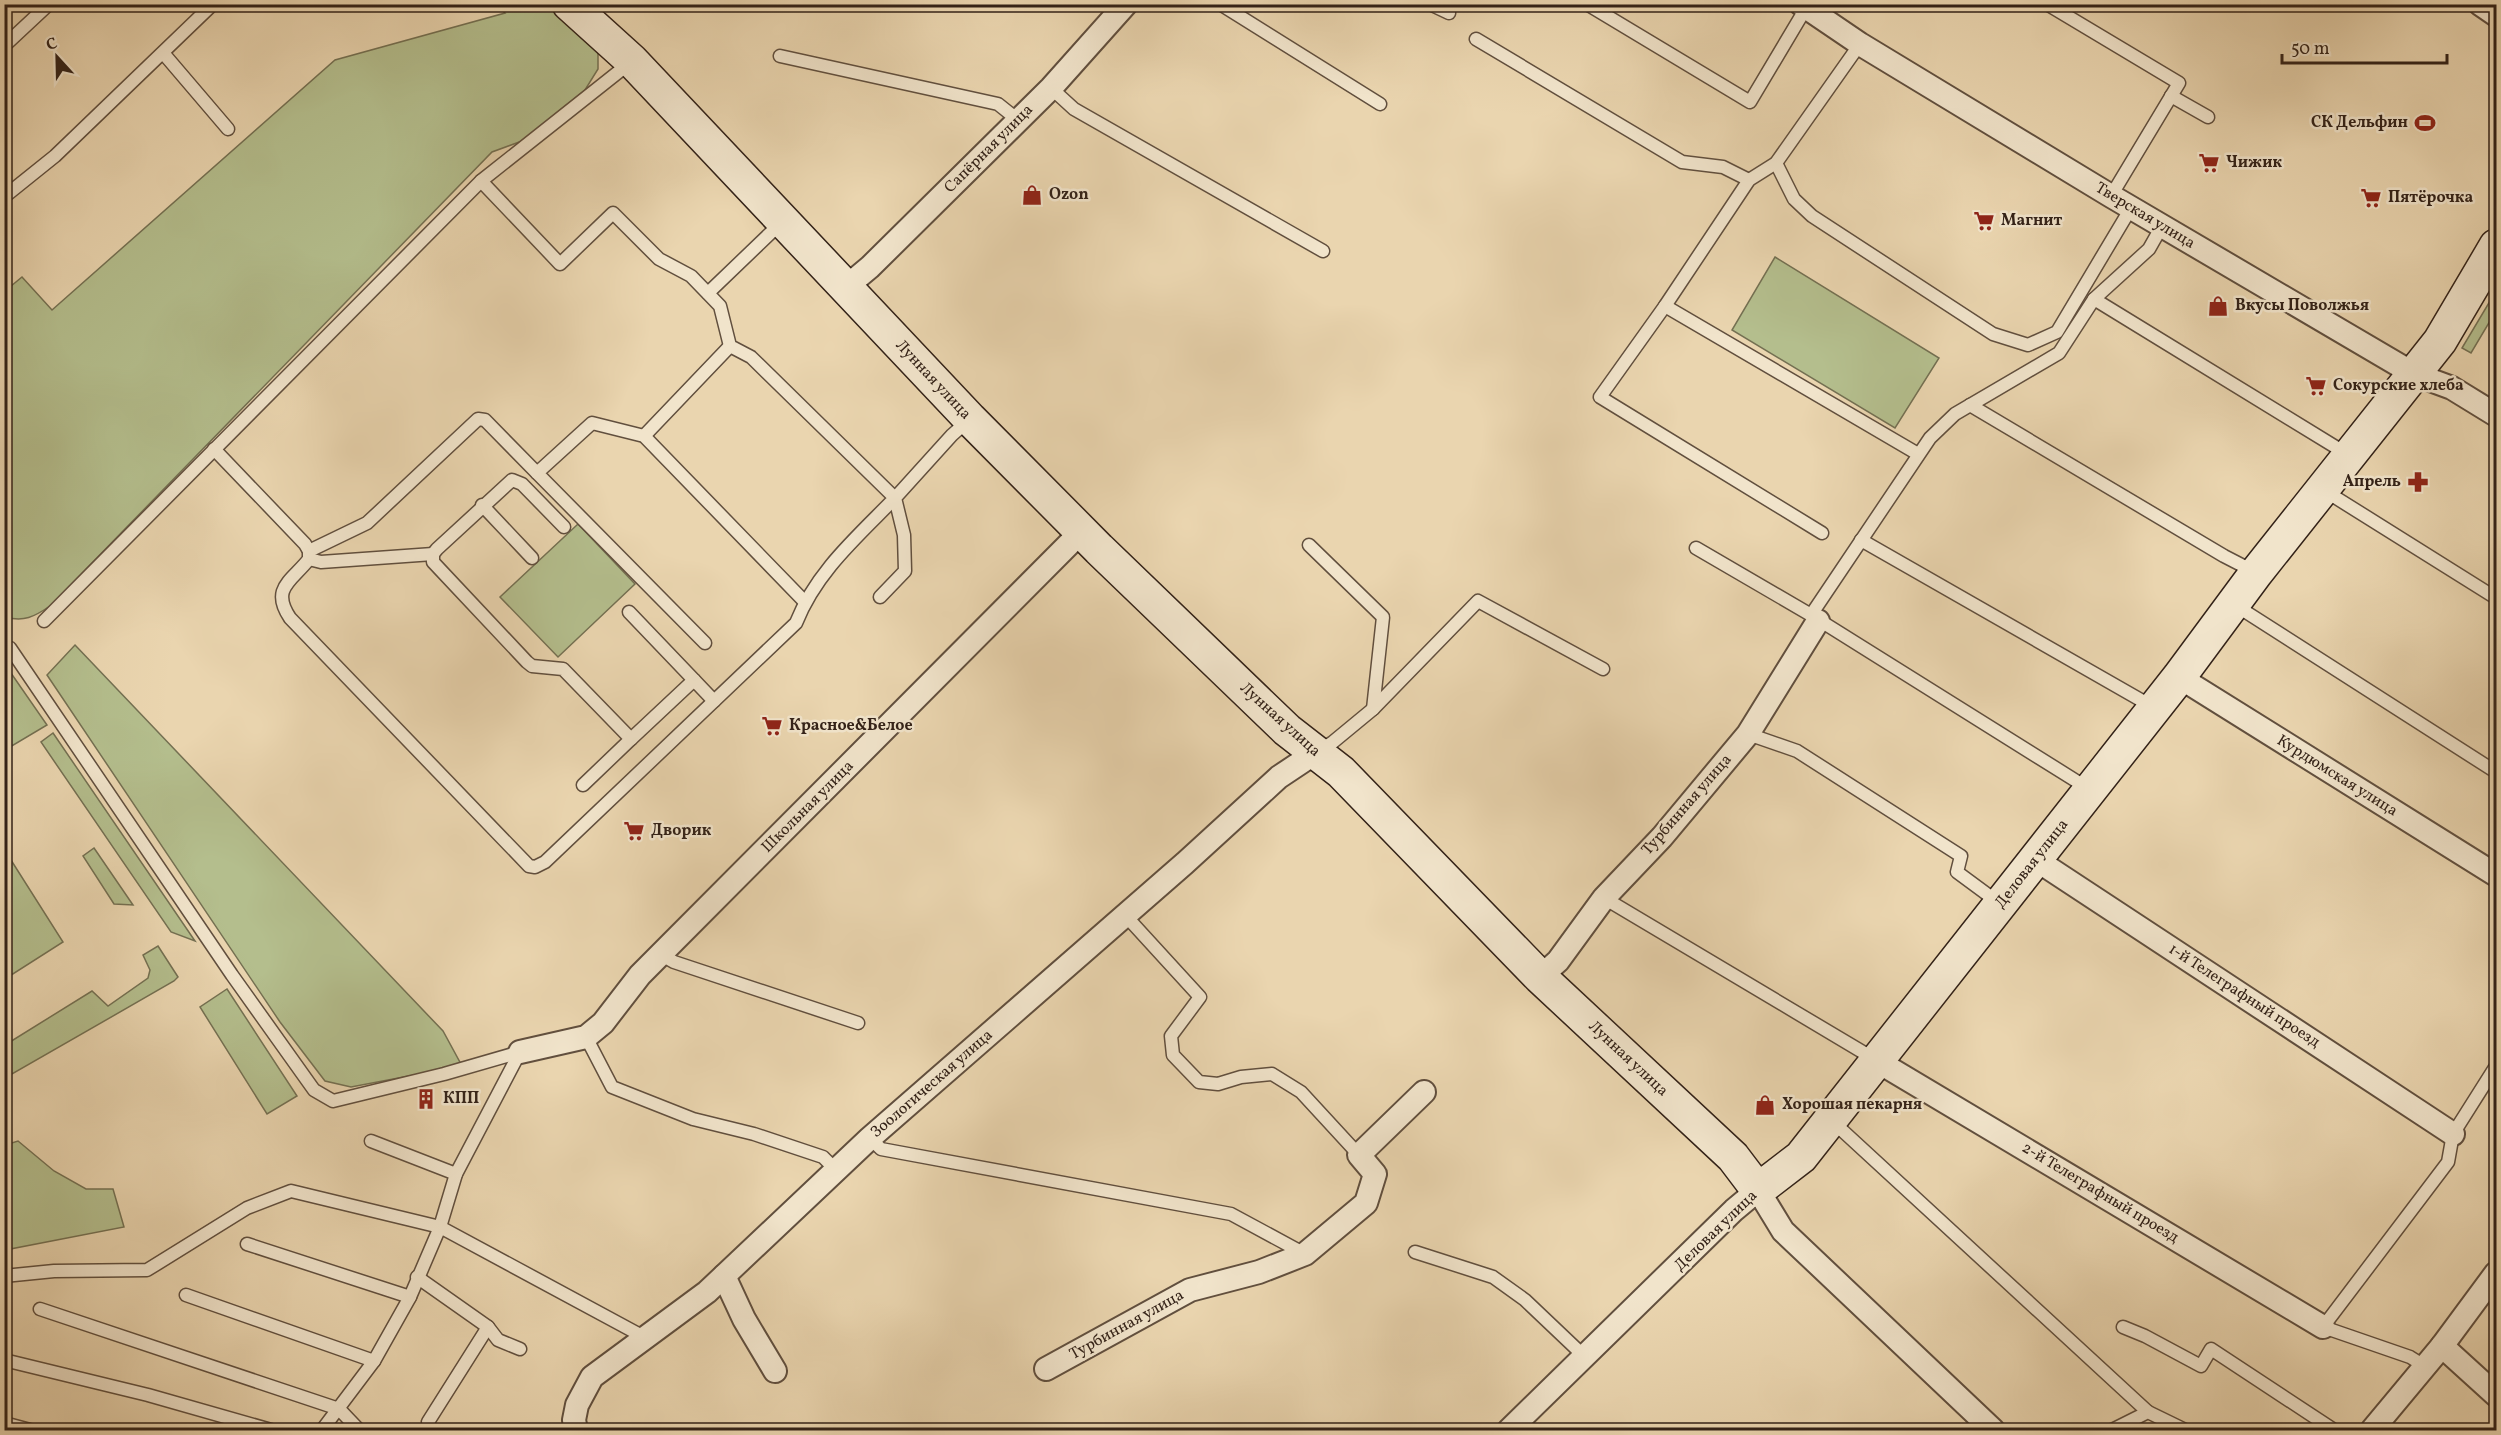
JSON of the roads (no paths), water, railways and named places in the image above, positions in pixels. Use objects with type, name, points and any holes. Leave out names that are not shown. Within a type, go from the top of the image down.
[{"type":"street","name":"Лунная улица","points":[[569,4],[632,61],[970,419],[1082,531],[1287,730],[1341,772],[1540,976],[1733,1157],[1758,1190],[1783,1231],[1993,1431]]},
{"type":"street","name":"Сапёрная улица","points":[[846,287],[1051,88],[1126,4]]},
{"type":"street","points":[[2480,4],[2496,15]]},
{"type":"street","name":"Тверская улица","points":[[1803,6],[1860,44],[2110,196],[2301,301],[2414,374],[2451,388],[2496,415]]},
{"type":"street","name":"Деловая улица","points":[[1509,1431],[1734,1210],[1801,1157],[2155,708],[2321,489],[2440,341],[2496,246]]},
{"type":"street","name":"Школьная улица","points":[[586,1037],[603,1023],[640,975],[1082,531]]},
{"type":"street","name":"Турбинная улица","points":[[1540,976],[1558,961],[1604,898],[1662,837],[1748,734],[1815,618]]},
{"type":"street","name":"Курдюмская улица","points":[[2179,677],[2496,875]]},
{"type":"street","name":"Зоологическая улица","points":[[576,1431],[574,1420],[577,1405],[592,1377],[707,1292],[870,1138],[1279,777],[1315,753]]},
{"type":"street","name":"1-й Телеграфный проезд","points":[[2035,859],[2453,1134]]},
{"type":"street","points":[[520,1052],[586,1037]]},
{"type":"street","name":"2-й Телеграфный проезд","points":[[1877,1061],[2323,1327]]},
{"type":"street","points":[[1359,1155],[1424,1092]]},
{"type":"street","name":"Турбинная улица","points":[[1046,1369],[1190,1290],[1259,1272],[1305,1254],[1366,1203],[1375,1174],[1359,1155]]},
{"type":"street","points":[[2373,1431],[2442,1346],[2496,1273]]},
{"type":"street","points":[[724,1276],[744,1319],[775,1371]]},
{"type":"street","points":[[2442,1346],[2496,1395]]},
{"type":"lane","points":[[4,46],[50,4]]},
{"type":"lane","points":[[4,197],[55,156],[164,54],[213,4]]},
{"type":"lane","points":[[1220,4],[1380,104]]},
{"type":"lane","points":[[1430,4],[1449,13]]},
{"type":"lane","points":[[1587,4],[1750,102],[1803,6]]},
{"type":"lane","points":[[2047,4],[2179,83],[2110,196]]},
{"type":"lane","points":[[1476,39],[1682,162],[1723,167],[1749,180]]},
{"type":"lane","points":[[1822,533],[1600,397],[1665,306],[1749,180],[1776,163],[1860,44]]},
{"type":"lane","points":[[164,54],[228,129]]},
{"type":"lane","points":[[780,56],[998,104],[1018,120]]},
{"type":"lane","points":[[44,621],[481,181],[632,61]]},
{"type":"lane","points":[[1051,88],[1074,109],[1323,251]]},
{"type":"lane","points":[[2171,96],[2208,117]]},
{"type":"lane","points":[[1776,163],[1794,199],[1812,216],[1993,334],[2028,345],[2057,332],[2131,208]]},
{"type":"lane","points":[[481,181],[560,264],[613,213],[659,259],[691,276],[720,306],[729,346]]},
{"type":"lane","points":[[708,293],[784,220]]},
{"type":"lane","points":[[1815,618],[1861,540],[1918,454],[1955,414],[2059,353],[2094,299],[2150,249],[2162,226]]},
{"type":"lane","points":[[2094,299],[2348,455]]},
{"type":"lane","points":[[1665,306],[1918,454]]},
{"type":"lane","points":[[644,436],[729,346]]},
{"type":"lane","points":[[729,346],[751,357],[895,498],[904,535],[905,571],[880,597]]},
{"type":"lane","points":[[1970,405],[2256,573]]},
{"type":"lane","points":[[705,643],[486,420],[477,419],[367,523],[309,555],[281,593],[282,606],[290,618],[529,866],[536,867],[545,862],[796,623],[805,602],[827,567],[895,498],[952,435],[970,419]]},
{"type":"lane","points":[[537,473],[592,423],[644,436],[805,602]]},
{"type":"lane","points":[[214,448],[305,544],[309,555],[321,562],[433,554],[506,483],[518,480],[564,527]]},
{"type":"lane","points":[[2321,489],[2496,598]]},
{"type":"lane","points":[[482,506],[532,558]]},
{"type":"lane","points":[[1861,540],[2155,708]]},
{"type":"lane","points":[[1309,544],[1383,617],[1373,709]]},
{"type":"lane","points":[[1696,548],[1815,618],[2090,790]]},
{"type":"lane","points":[[433,554],[432,558],[436,567],[526,662],[532,666],[563,669],[631,739]]},
{"type":"lane","points":[[1315,753],[1334,742],[1373,709],[1478,601],[1603,669]]},
{"type":"lane","points":[[2233,603],[2496,772]]},
{"type":"lane","points":[[629,612],[714,701]]},
{"type":"lane","points":[[10,648],[232,975],[314,1090],[333,1101],[444,1074],[520,1052]]},
{"type":"lane","points":[[583,785],[694,680]]},
{"type":"lane","points":[[1748,734],[1797,751],[1961,856],[1957,873],[2000,904]]},
{"type":"lane","points":[[1604,898],[1877,1061]]},
{"type":"lane","points":[[1125,915],[1200,997],[1171,1036],[1173,1055],[1199,1082],[1218,1083],[1241,1077],[1272,1074],[1301,1092],[1359,1155]]},
{"type":"lane","points":[[662,955],[674,962],[858,1023]]},
{"type":"lane","points":[[586,1037],[612,1087],[693,1119],[753,1134],[823,1158],[836,1170]]},
{"type":"lane","points":[[322,1431],[374,1361],[410,1297],[441,1227],[456,1174],[520,1052]]},
{"type":"lane","points":[[2426,1366],[2409,1357],[2323,1327],[2448,1162],[2453,1134],[2496,1066]]},
{"type":"lane","points":[[1831,1120],[2148,1412],[2185,1431]]},
{"type":"lane","points":[[870,1138],[881,1149],[1231,1214],[1305,1254]]},
{"type":"lane","points":[[371,1141],[456,1174]]},
{"type":"lane","points":[[4,1276],[54,1271],[147,1269],[247,1208],[291,1191],[441,1227],[644,1337]]},
{"type":"lane","points":[[247,1244],[410,1297]]},
{"type":"lane","points":[[1415,1252],[1493,1277],[1525,1300],[1585,1357]]},
{"type":"lane","points":[[417,1277],[488,1327],[498,1340],[520,1349]]},
{"type":"lane","points":[[186,1295],[374,1361]]},
{"type":"lane","points":[[40,1309],[339,1409],[359,1431]]},
{"type":"lane","points":[[428,1422],[488,1327]]},
{"type":"lane","points":[[2122,1327],[2145,1336],[2201,1366],[2211,1349],[2334,1431]]},
{"type":"lane","points":[[4,1360],[148,1395],[271,1431]]},
{"type":"lane","points":[[2364,1431],[2399,1398]]},
{"type":"lane","points":[[2112,1431],[2148,1412]]},
{"type":"lane","points":[[4,1423],[30,1431]]},
{"type":"place","name":"СК Дельфин","points":[[2425,123]]},
{"type":"place","name":"Чижик","points":[[2209,163]]},
{"type":"place","name":"Ozon","points":[[1032,195]]},
{"type":"place","name":"Пятёрочка","points":[[2371,198]]},
{"type":"place","name":"Магнит","points":[[1984,221]]},
{"type":"place","name":"Вкусы Поволжья","points":[[2218,306]]},
{"type":"place","name":"Сокурские хлеба","points":[[2316,386]]},
{"type":"place","name":"Апрель","points":[[2418,482]]},
{"type":"place","name":"Красное&Белое","points":[[772,726]]},
{"type":"place","name":"Дворик","points":[[634,831]]},
{"type":"place","name":"КПП","points":[[426,1099]]},
{"type":"place","name":"Хорошая пекарня","points":[[1765,1105]]}]
